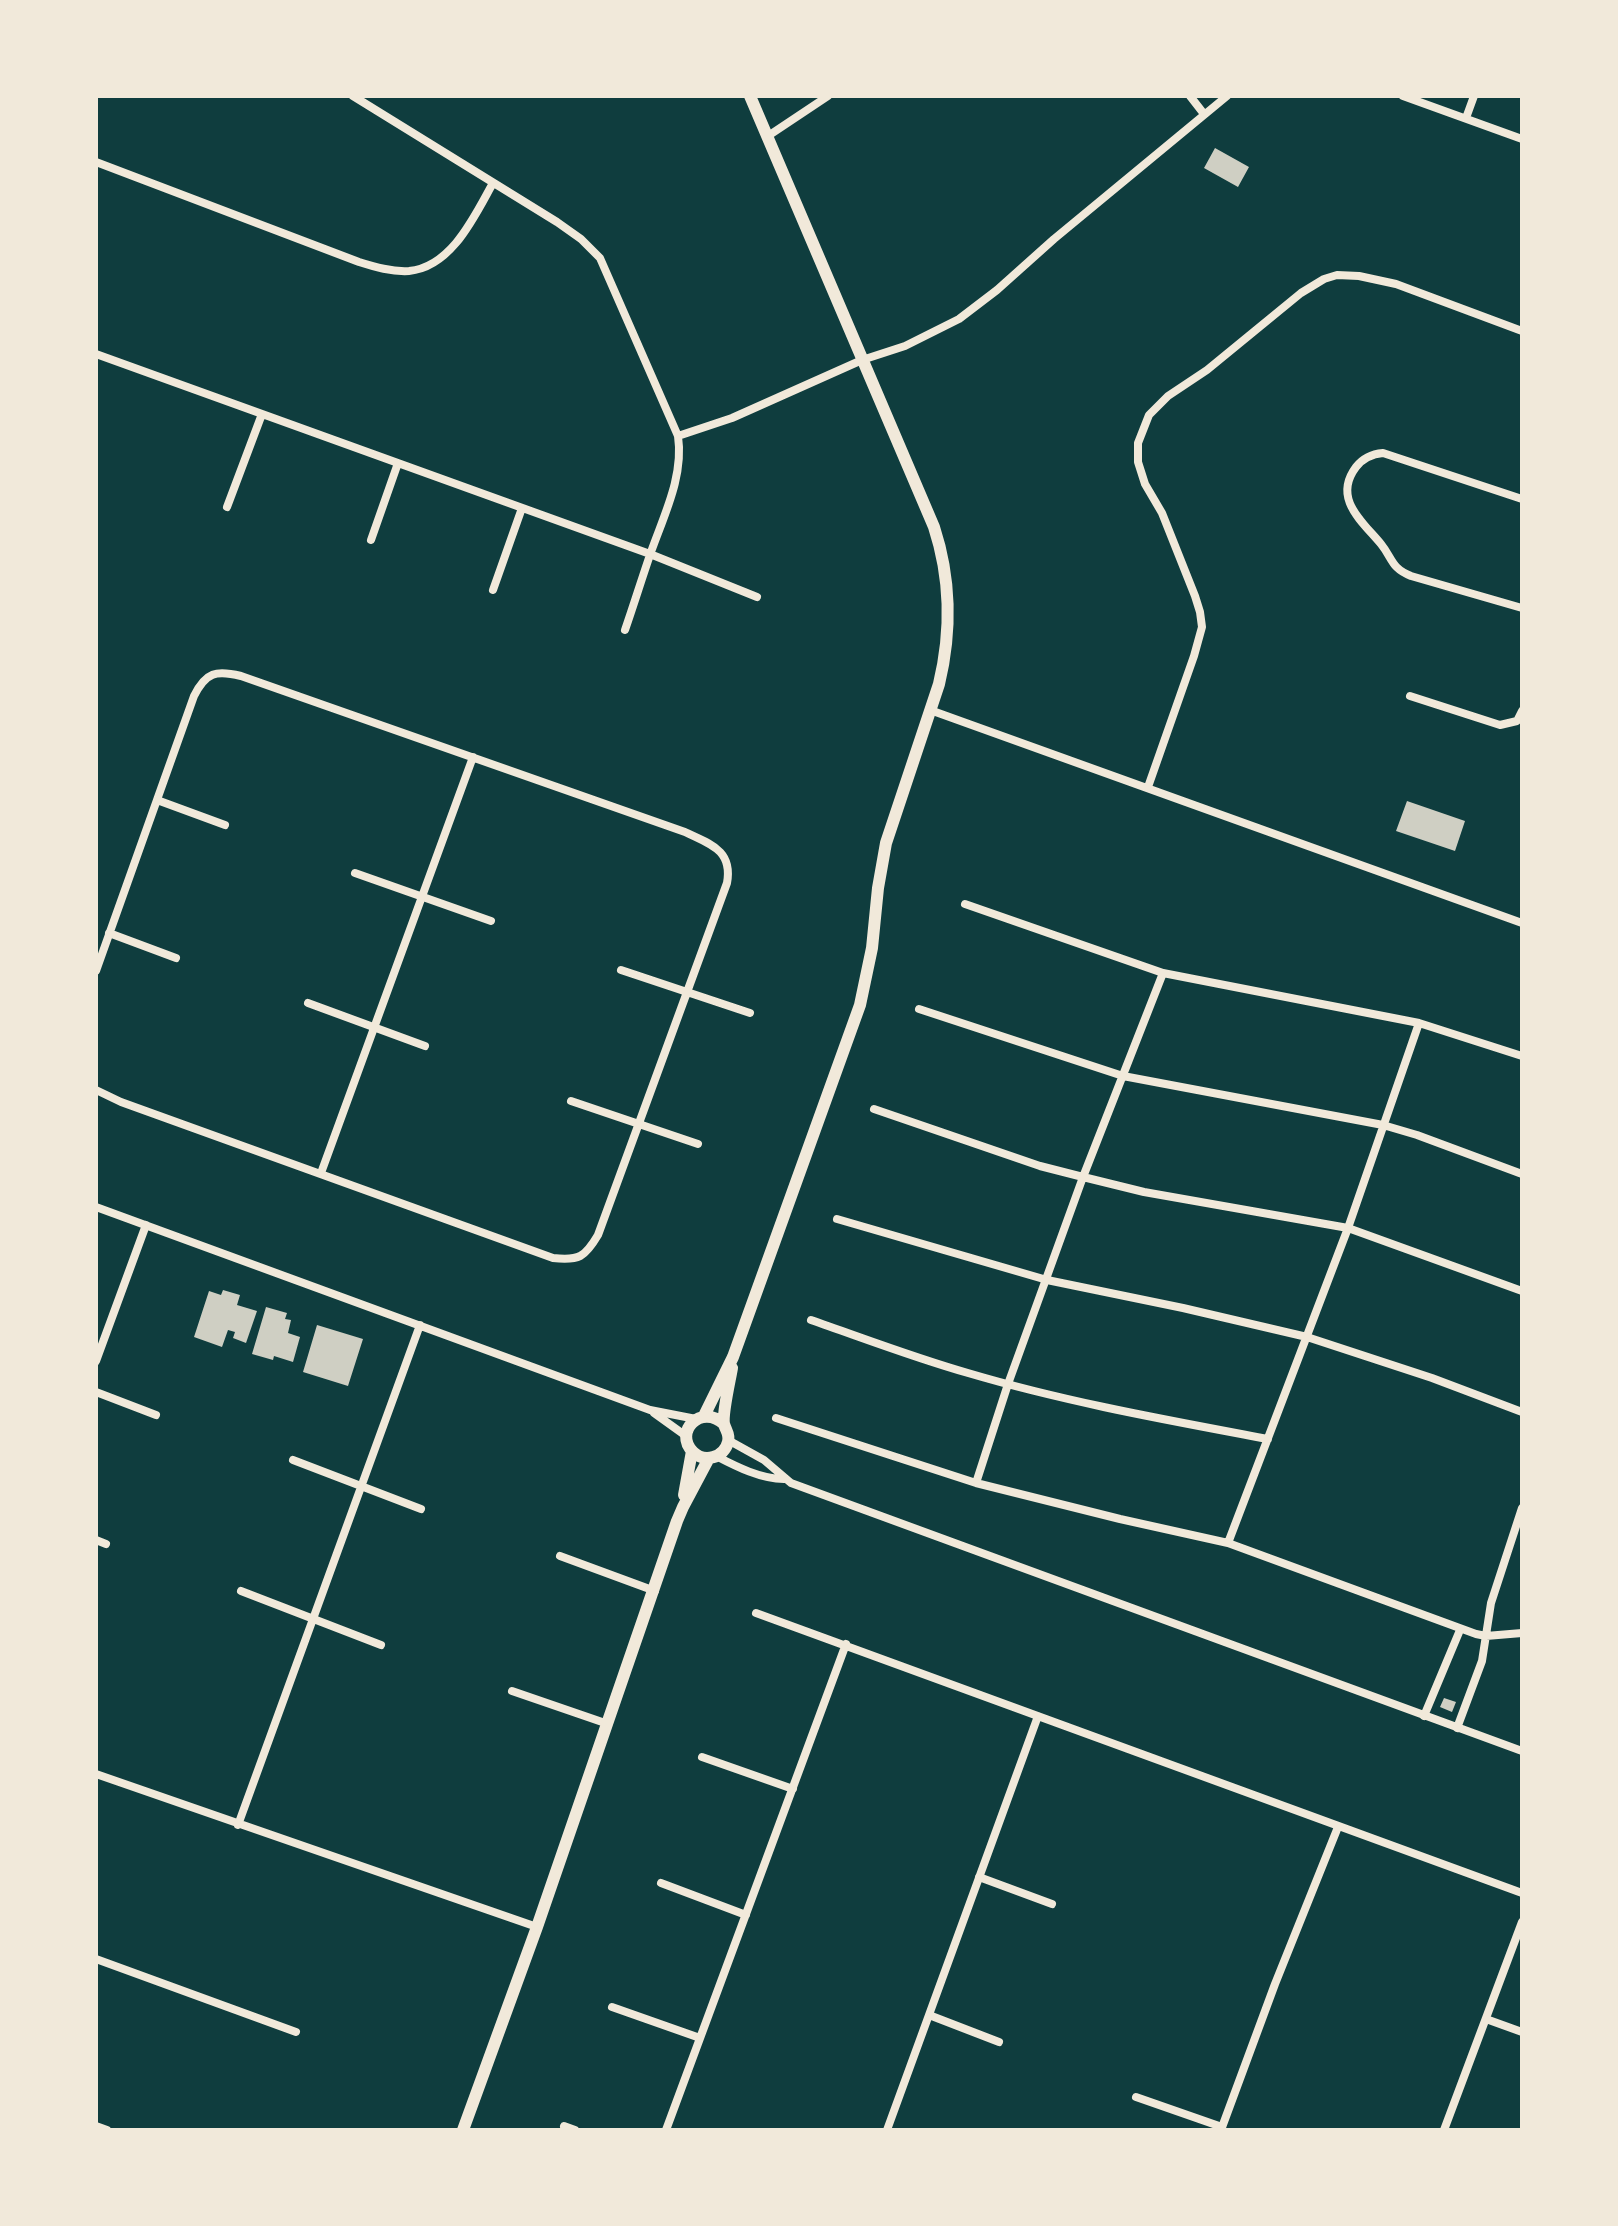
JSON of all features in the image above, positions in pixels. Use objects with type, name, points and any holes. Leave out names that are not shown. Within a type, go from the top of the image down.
[{"type":"street","points":[[353,96],[557,222],[600,258],[678,436],[680,452],[679,467],[625,630]]},
{"type":"street","points":[[686,1436],[688,1427],[700,1418],[733,1357],[860,1005],[872,948],[886,843],[945,659],[949,620],[942,552],[934,527],[750,96]]},
{"type":"street","points":[[768,136],[828,96]]},
{"type":"street","points":[[1190,96],[1204,114]]},
{"type":"street","points":[[678,436],[732,418],[862,360],[905,346],[959,319],[1227,96]]},
{"type":"street","points":[[1403,96],[1522,139]]},
{"type":"street","points":[[1466,118],[1474,96]]},
{"type":"street","points":[[96,162],[387,270],[411,271],[432,263],[448,250],[463,234],[493,183]]},
{"type":"street","points":[[1148,787],[1202,627],[1195,596],[1138,462],[1138,443],[1149,415],[1168,396],[1207,370],[1301,293],[1337,275],[1396,284],[1522,331]]},
{"type":"street","points":[[96,354],[650,554],[757,597]]},
{"type":"street","points":[[227,507],[262,414]]},
{"type":"street","points":[[1522,499],[1383,453],[1362,460],[1352,473],[1348,486],[1353,510],[1382,545],[1396,568],[1411,576],[1522,608]]},
{"type":"street","points":[[371,540],[398,463]]},
{"type":"street","points":[[493,590],[522,508]]},
{"type":"street","points":[[96,971],[194,696],[207,676],[217,673],[241,676],[685,832],[717,848],[728,866],[727,883],[598,1235],[583,1256],[553,1258],[135,1108],[96,1090]]},
{"type":"street","points":[[1410,696],[1500,725],[1517,721],[1522,711]]},
{"type":"street","points":[[930,710],[1522,923]]},
{"type":"street","points":[[321,1173],[473,757]]},
{"type":"street","points":[[157,800],[225,825]]},
{"type":"street","points":[[355,873],[491,921]]},
{"type":"street","points":[[965,904],[1163,973],[1419,1023],[1522,1056]]},
{"type":"street","points":[[109,933],[176,958]]},
{"type":"street","points":[[621,970],[750,1013]]},
{"type":"street","points":[[976,1483],[1008,1384],[1083,1177],[1163,973]]},
{"type":"street","points":[[308,1003],[425,1046]]},
{"type":"street","points":[[919,1009],[1123,1076],[1383,1125],[1522,1174]]},
{"type":"street","points":[[1228,1543],[1348,1228],[1419,1023]]},
{"type":"street","points":[[571,1101],[698,1144]]},
{"type":"street","points":[[874,1109],[1040,1166],[1083,1177],[1144,1192],[1348,1228],[1522,1291]]},
{"type":"street","points":[[96,1207],[650,1410],[700,1418],[714,1417],[724,1424],[728,1440],[724,1450],[712,1457],[683,1507]]},
{"type":"street","points":[[837,1219],[1047,1280],[1307,1337],[1432,1378],[1522,1412]]},
{"type":"street","points":[[96,1361],[146,1225]]},
{"type":"street","points":[[811,1320],[1008,1384],[1138,1414],[1268,1439]]},
{"type":"street","points":[[238,1825],[420,1325]]},
{"type":"street","points":[[724,1424],[733,1357]]},
{"type":"street","points":[[96,1392],[156,1415]]},
{"type":"street","points":[[650,1410],[686,1436],[692,1451],[698,1456],[712,1457],[774,1479],[785,1479]]},
{"type":"street","points":[[776,1418],[976,1483],[1228,1543],[1460,1630],[1486,1636],[1522,1633]]},
{"type":"street","points":[[728,1440],[764,1460],[791,1483],[1522,1751]]},
{"type":"street","points":[[463,2130],[655,1591],[683,1507],[692,1451]]},
{"type":"street","points":[[293,1460],[421,1509]]},
{"type":"street","points":[[1457,1728],[1482,1661],[1491,1603],[1522,1508]]},
{"type":"street","points":[[1512,1534],[1522,1538]]},
{"type":"street","points":[[96,1540],[106,1544]]},
{"type":"street","points":[[560,1556],[655,1591]]},
{"type":"street","points":[[241,1591],[381,1645]]},
{"type":"street","points":[[756,1613],[1522,1893]]},
{"type":"street","points":[[1424,1716],[1460,1630]]},
{"type":"street","points":[[666,2130],[846,1644]]},
{"type":"street","points":[[512,1691],[608,1724]]},
{"type":"street","points":[[887,2130],[1038,1716]]},
{"type":"street","points":[[702,1757],[793,1789]]},
{"type":"street","points":[[96,1774],[537,1927]]},
{"type":"street","points":[[1136,2097],[1222,2128],[1338,1827]]},
{"type":"street","points":[[979,1877],[1052,1904]]},
{"type":"street","points":[[661,1883],[746,1915]]},
{"type":"street","points":[[1444,2130],[1522,1922]]},
{"type":"street","points":[[96,1959],[296,2032]]},
{"type":"street","points":[[612,2007],[700,2038]]},
{"type":"street","points":[[929,2015],[999,2042]]},
{"type":"street","points":[[1486,2019],[1522,2032]]},
{"type":"street","points":[[96,2126],[107,2130]]},
{"type":"street","points":[[564,2126],[575,2130]]},
{"type":"building","points":[[1215,148],[1249,167],[1238,187],[1204,168]]},
{"type":"building","points":[[1407,801],[1465,821],[1455,851],[1396,831]]},
{"type":"building","points":[[223,1290],[240,1295],[237,1305],[257,1311],[246,1343],[233,1338],[235,1332],[228,1330],[222,1347],[194,1337],[209,1291],[221,1295]]},
{"type":"building","points":[[266,1307],[287,1313],[285,1319],[291,1320],[288,1333],[300,1337],[293,1362],[252,1354]]},
{"type":"building","points":[[317,1325],[363,1339],[348,1386],[303,1372]]},
{"type":"building","points":[[1444,1698],[1456,1702],[1452,1712],[1440,1707]]}]
